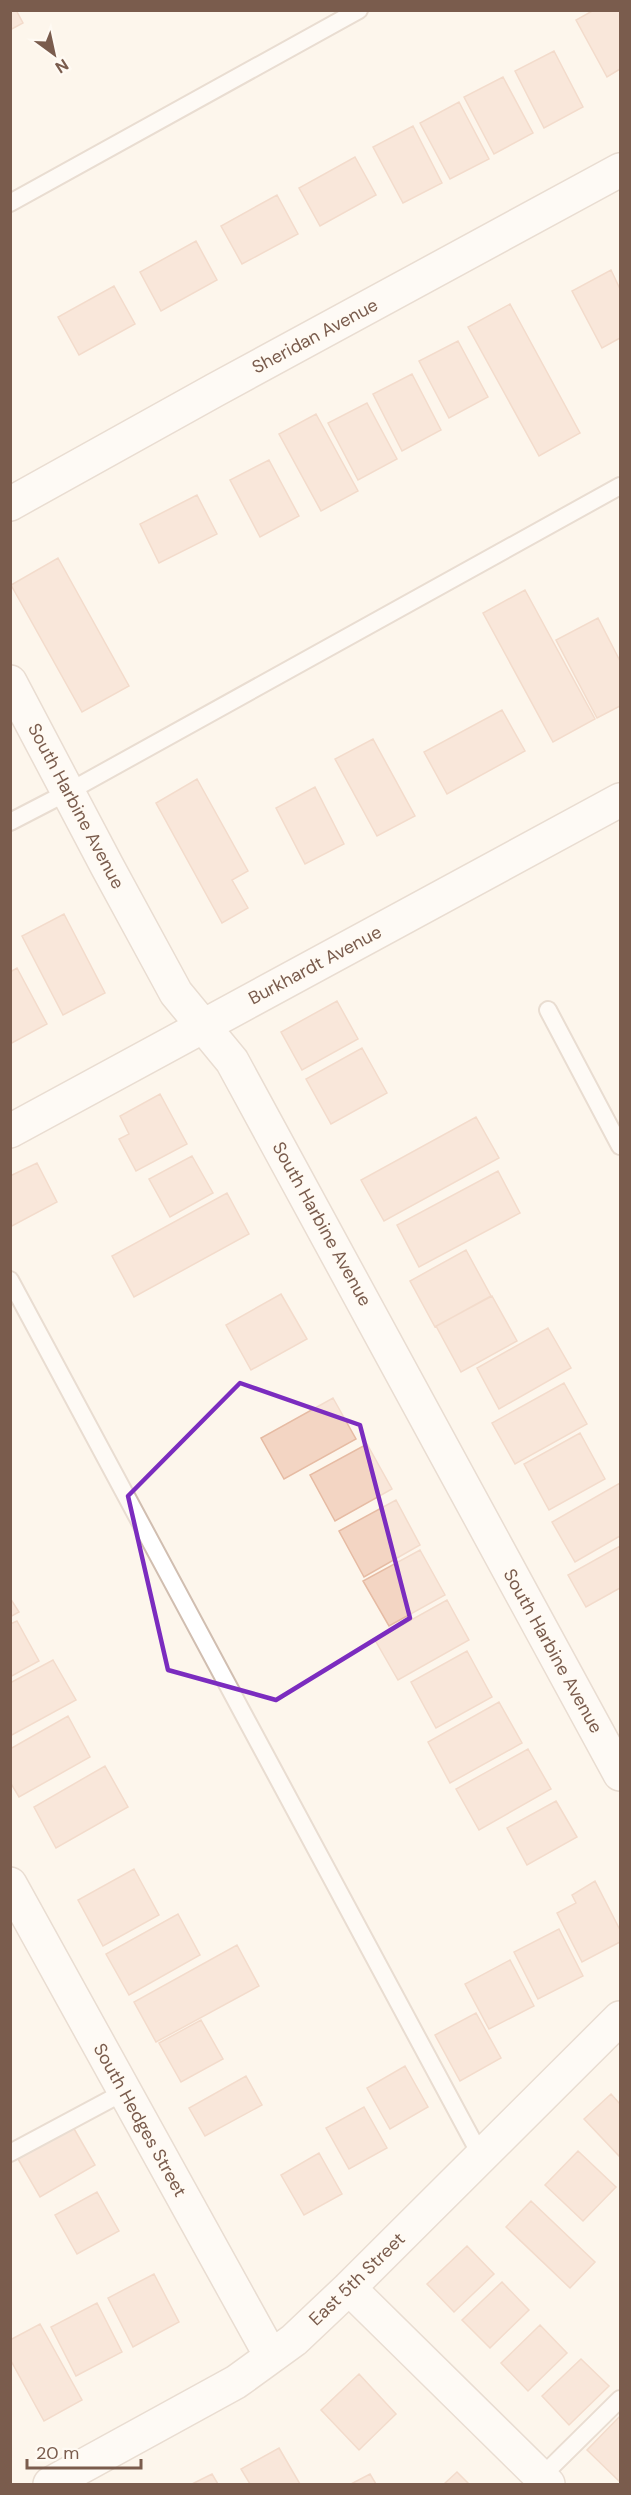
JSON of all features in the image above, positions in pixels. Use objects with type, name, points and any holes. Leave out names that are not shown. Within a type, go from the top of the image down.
[{"type":"street","name":"Sheridan Avenue","points":[[10,504],[621,170]]},
{"type":"street","name":"South Harbine Avenue","points":[[10,682],[176,993],[232,1061],[621,1774]]},
{"type":"street","name":"Burkhardt Avenue","points":[[10,1131],[621,800]]},
{"type":"street","name":"South Hedges Street","points":[[10,1884],[271,2356]]},
{"type":"street","name":"East 5th Street","points":[[50,2484],[236,2382],[294,2340],[621,2018]]},
{"type":"street","points":[[349,2288],[541,2482]]},
{"type":"lane","points":[[10,203],[359,10]]},
{"type":"lane","points":[[10,822],[621,486]]},
{"type":"lane","points":[[548,1010],[621,1146]]},
{"type":"lane","points":[[10,1281],[482,2156]]},
{"type":"lane","points":[[10,2153],[124,2092]]},
{"type":"lane","points":[[541,2482],[621,2399]]},
{"type":"highlighted area","points":[[240,1383],[360,1425],[410,1618],[276,1700],[168,1670],[128,1496]]},
{"type":"building","points":[[10,10],[16,10],[23,23],[10,30]]},
{"type":"building","points":[[594,10],[620,10],[620,69],[607,77],[576,20]]},
{"type":"building","points":[[554,51],[583,107],[544,128],[515,71]]},
{"type":"building","points":[[503,77],[533,133],[494,154],[464,97]]},
{"type":"building","points":[[459,102],[489,159],[450,179],[420,123]]},
{"type":"building","points":[[413,126],[442,183],[403,203],[373,147]]},
{"type":"building","points":[[355,157],[376,195],[320,226],[299,188]]},
{"type":"building","points":[[277,195],[298,234],[242,264],[221,226]]},
{"type":"building","points":[[196,241],[217,280],[161,311],[140,272]]},
{"type":"building","points":[[611,270],[620,289],[620,338],[602,348],[572,291]]},
{"type":"building","points":[[114,286],[135,324],[79,355],[58,317]]},
{"type":"building","points":[[510,304],[580,433],[539,456],[468,327]]},
{"type":"building","points":[[458,341],[488,397],[449,418],[419,361]]},
{"type":"building","points":[[412,374],[441,430],[402,451],[373,394]]},
{"type":"building","points":[[367,403],[397,459],[358,480],[328,423]]},
{"type":"building","points":[[316,414],[358,491],[321,511],[279,434]]},
{"type":"building","points":[[269,460],[299,516],[260,537],[230,480]]},
{"type":"building","points":[[197,495],[217,534],[159,563],[140,524]]},
{"type":"building","points":[[58,558],[129,686],[82,712],[11,585]]},
{"type":"building","points":[[525,590],[595,719],[553,742],[483,613]]},
{"type":"building","points":[[598,618],[620,661],[620,706],[597,718],[556,640]]},
{"type":"building","points":[[502,710],[525,751],[447,794],[424,752]]},
{"type":"building","points":[[373,739],[415,816],[377,836],[335,759]]},
{"type":"building","points":[[197,779],[248,871],[232,880],[248,908],[222,923],[156,803]]},
{"type":"building","points":[[315,787],[344,844],[305,864],[276,808]]},
{"type":"building","points":[[64,914],[105,993],[63,1015],[22,936]]},
{"type":"building","points":[[17,968],[47,1024],[10,1044],[10,972]]},
{"type":"building","points":[[337,1001],[358,1039],[302,1070],[281,1032]]},
{"type":"building","points":[[362,1048],[387,1093],[331,1124],[306,1079]]},
{"type":"building","points":[[160,1094],[187,1144],[136,1171],[119,1139],[129,1134],[120,1116]]},
{"type":"building","points":[[476,1117],[499,1158],[384,1221],[361,1180]]},
{"type":"building","points":[[192,1156],[213,1193],[170,1217],[149,1179]]},
{"type":"building","points":[[37,1163],[57,1202],[10,1227],[10,1176]]},
{"type":"building","points":[[498,1171],[520,1213],[419,1267],[397,1225]]},
{"type":"building","points":[[227,1193],[249,1234],[134,1297],[112,1256]]},
{"type":"building","points":[[466,1250],[491,1296],[435,1327],[410,1281]]},
{"type":"building","points":[[281,1294],[307,1339],[251,1370],[226,1325]]},
{"type":"building","points":[[492,1296],[517,1341],[461,1372],[436,1326]]},
{"type":"building","points":[[548,1328],[571,1368],[499,1409],[477,1368]]},
{"type":"building","points":[[564,1383],[587,1424],[515,1464],[492,1423]]},
{"type":"building","points":[[333,1398],[356,1439],[284,1479],[261,1438]]},
{"type":"building","points":[[580,1433],[605,1479],[549,1510],[524,1464]]},
{"type":"building","points":[[367,1444],[392,1489],[335,1521],[310,1475]]},
{"type":"building","points":[[620,1483],[620,1536],[575,1562],[552,1522]]},
{"type":"building","points":[[396,1500],[420,1545],[364,1577],[339,1531]]},
{"type":"building","points":[[620,1546],[620,1588],[586,1607],[568,1575]]},
{"type":"building","points":[[420,1550],[445,1595],[389,1626],[363,1581]]},
{"type":"building","points":[[10,1598],[19,1612],[10,1617]]},
{"type":"building","points":[[447,1600],[469,1640],[398,1680],[375,1640]]},
{"type":"building","points":[[17,1621],[39,1661],[10,1677],[10,1624]]},
{"type":"building","points":[[467,1651],[492,1697],[436,1728],[411,1682]]},
{"type":"building","points":[[53,1660],[76,1700],[10,1736],[10,1683]]},
{"type":"building","points":[[499,1702],[522,1743],[450,1783],[428,1742]]},
{"type":"building","points":[[68,1716],[90,1757],[19,1797],[10,1782],[10,1749]]},
{"type":"building","points":[[528,1749],[551,1789],[479,1830],[456,1789]]},
{"type":"building","points":[[105,1766],[128,1807],[56,1848],[34,1807]]},
{"type":"building","points":[[556,1801],[577,1837],[527,1865],[507,1828]]},
{"type":"building","points":[[134,1869],[159,1915],[103,1946],[78,1900]]},
{"type":"building","points":[[595,1881],[620,1930],[620,1942],[582,1962],[557,1913],[576,1903],[572,1895]]},
{"type":"building","points":[[178,1914],[200,1955],[129,1995],[106,1954]]},
{"type":"building","points":[[559,1929],[583,1976],[538,1999],[514,1952]]},
{"type":"building","points":[[237,1945],[259,1986],[156,2042],[134,2002]]},
{"type":"building","points":[[510,1960],[534,2006],[489,2029],[465,1984]]},
{"type":"building","points":[[476,2013],[501,2058],[460,2081],[435,2035]]},
{"type":"building","points":[[201,2020],[223,2059],[181,2082],[159,2043]]},
{"type":"building","points":[[405,2066],[428,2107],[390,2129],[367,2088]]},
{"type":"building","points":[[246,2076],[262,2105],[205,2136],[189,2108]]},
{"type":"building","points":[[611,2094],[620,2104],[620,2157],[584,2119]]},
{"type":"building","points":[[364,2107],[387,2148],[349,2169],[326,2128]]},
{"type":"building","points":[[73,2127],[95,2165],[40,2197],[18,2159]]},
{"type":"building","points":[[578,2151],[616,2187],[583,2221],[545,2185]]},
{"type":"building","points":[[319,2153],[342,2194],[304,2215],[281,2175]]},
{"type":"building","points":[[97,2192],[119,2231],[77,2254],[55,2215]]},
{"type":"building","points":[[531,2201],[595,2262],[570,2288],[506,2227]]},
{"type":"building","points":[[467,2246],[494,2274],[454,2312],[427,2284]]},
{"type":"building","points":[[154,2274],[179,2322],[133,2347],[108,2298]]},
{"type":"building","points":[[502,2282],[529,2310],[490,2348],[462,2320]]},
{"type":"building","points":[[97,2303],[122,2352],[76,2376],[51,2327]]},
{"type":"building","points":[[40,2324],[82,2400],[44,2421],[10,2359],[10,2340]]},
{"type":"building","points":[[540,2325],[567,2353],[528,2391],[501,2363]]},
{"type":"building","points":[[581,2359],[609,2386],[569,2425],[542,2396]]},
{"type":"building","points":[[359,2374],[396,2414],[359,2450],[321,2410]]},
{"type":"building","points":[[620,2416],[620,2482],[587,2450]]},
{"type":"building","points":[[279,2448],[300,2484],[250,2484],[241,2469]]},
{"type":"building","points":[[457,2472],[469,2484],[444,2484]]},
{"type":"building","points":[[212,2474],[218,2484],[192,2484]]},
{"type":"building","points":[[370,2474],[376,2484],[351,2484]]}]
